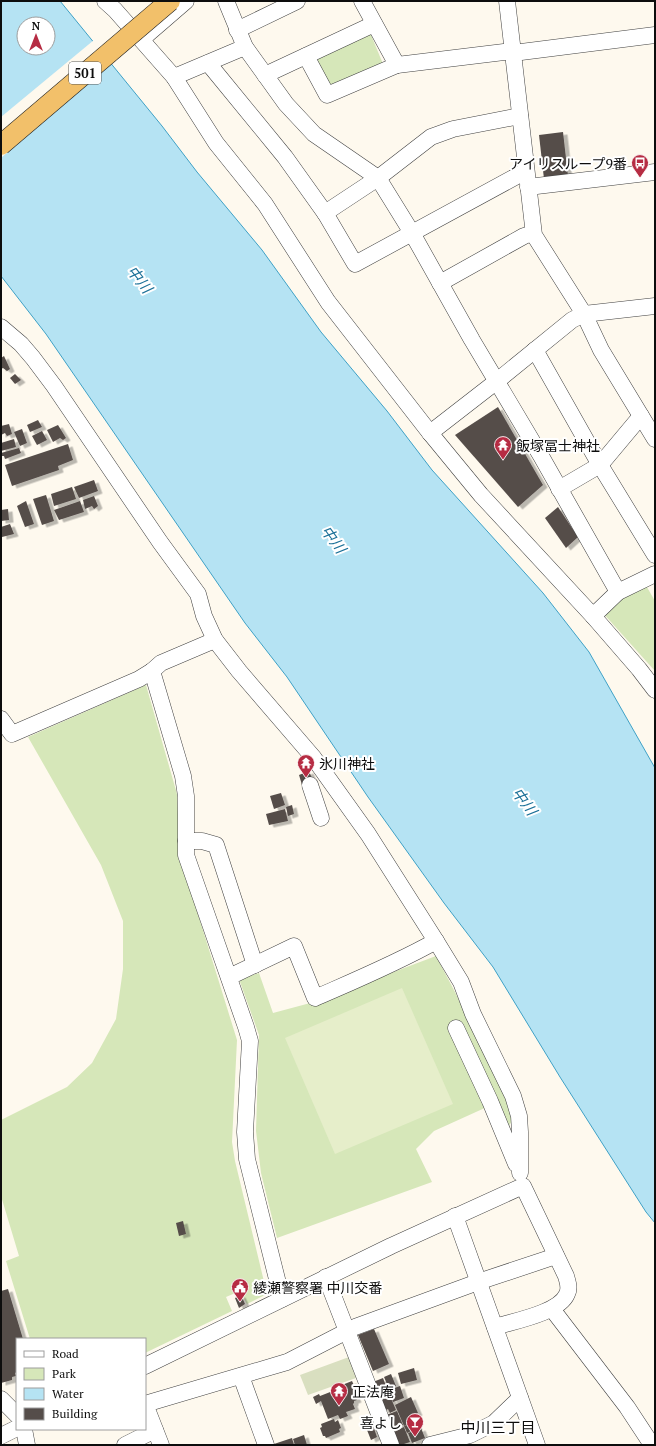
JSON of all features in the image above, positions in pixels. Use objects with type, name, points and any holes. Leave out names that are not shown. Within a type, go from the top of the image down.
[{"type":"main road","name":"501","points":[[1,130],[152,1]]},
{"type":"main road","name":"501","points":[[1,145],[170,1]]},
{"type":"street","points":[[142,40],[186,1]]},
{"type":"street","points":[[226,1],[245,47],[286,104],[314,134],[378,178],[412,233],[618,592]]},
{"type":"street","points":[[237,30],[297,1]]},
{"type":"street","points":[[362,1],[397,65]]},
{"type":"street","points":[[507,1],[534,233],[584,314],[601,350],[646,416],[655,439]]},
{"type":"street","points":[[116,4],[142,40],[174,77],[216,143],[266,204],[328,302],[430,433],[481,495],[593,616],[639,669],[655,690]]},
{"type":"street","points":[[266,75],[374,24]]},
{"type":"street","points":[[306,56],[327,95],[397,65],[655,35]]},
{"type":"street","points":[[174,77],[245,47]]},
{"type":"street","points":[[208,63],[285,158],[325,214],[355,264],[526,171]]},
{"type":"street","points":[[325,214],[378,178],[431,138],[446,131],[520,116]]},
{"type":"street","points":[[528,187],[655,172]]},
{"type":"street","points":[[440,283],[524,236],[534,233]]},
{"type":"street","points":[[430,433],[572,320],[584,314],[655,306]]},
{"type":"street","points":[[1,326],[21,344],[54,386],[160,542],[198,594],[204,616],[215,640],[239,671],[317,762],[350,808],[436,940],[461,982],[473,1014],[513,1096],[520,1132],[520,1173],[512,1150],[456,1028]]},
{"type":"street","points":[[535,350],[600,465],[655,555]]},
{"type":"street","points":[[559,488],[600,465],[646,416]]},
{"type":"street","points":[[593,616],[618,592],[655,574]]},
{"type":"street","points":[[1,719],[12,734],[139,679],[161,663],[215,640]]},
{"type":"street","points":[[152,671],[183,776],[186,796],[186,855],[250,1042],[245,1132],[247,1159],[282,1300]]},
{"type":"street","points":[[310,786],[321,818]]},
{"type":"street","points":[[186,841],[202,840],[216,845],[255,965]]},
{"type":"street","points":[[229,977],[294,946],[315,998],[389,965],[416,952],[436,940]]},
{"type":"street","points":[[146,1366],[455,1216],[523,1186],[566,1276],[569,1286],[563,1302],[552,1309],[495,1327]]},
{"type":"street","points":[[455,1216],[536,1445]]},
{"type":"street","points":[[146,1404],[287,1362],[300,1357],[346,1331],[478,1282],[556,1256]]},
{"type":"street","points":[[326,1278],[391,1445]]},
{"type":"street","points":[[552,1309],[627,1407],[652,1445]]},
{"type":"street","points":[[240,1376],[266,1445]]},
{"type":"street","points":[[430,1445],[470,1434],[494,1423],[520,1398]]},
{"type":"street","points":[[1,1399],[16,1414]]},
{"type":"street","points":[[146,1407],[161,1445]]},
{"type":"street","points":[[1,1436],[16,1428]]},
{"type":"street","points":[[24,1430],[27,1445]]},
{"type":"street","points":[[125,1445],[155,1430]]},
{"type":"green space","points":[[369,30],[383,64],[329,87],[312,57]]},
{"type":"green space","points":[[644,582],[655,601],[655,671],[602,612]]},
{"type":"green space","points":[[146,685],[177,794],[180,856],[237,1040],[232,1142],[235,1161],[267,1294],[247,1304],[240,1291],[226,1297],[232,1311],[146,1353],[146,1338],[30,1338],[6,1261],[19,1256],[1,1196],[1,1120],[67,1087],[92,1063],[116,1019],[123,969],[123,921],[101,865],[28,737]]},
{"type":"green space","points":[[436,956],[455,992],[505,1097],[513,1119],[509,1126],[498,1102],[434,1131],[416,1149],[432,1182],[277,1238],[261,1173],[256,1131],[259,1035],[239,979],[259,973],[273,1013],[314,1002]]},
{"type":"green space","points":[[402,988],[453,1104],[335,1154],[285,1038]]},
{"type":"green space","points":[[349,1357],[356,1378],[308,1395],[300,1375]]},
{"type":"water","name":"中川","points":[[1,1],[60,1],[162,126],[197,172],[262,250],[321,332],[387,411],[432,470],[543,593],[589,652],[655,768],[655,1223],[646,1212],[560,1077],[493,967],[444,903],[368,797],[287,677],[245,623],[46,334],[1,276]]},
{"type":"pier","points":[[94,40],[112,61],[1,158],[1,117]]},
{"type":"building","points":[[563,132],[568,176],[544,179],[539,135]]},
{"type":"building","points":[[4,356],[10,369],[7,371],[3,368],[1,369],[1,358]]},
{"type":"building","points":[[15,374],[21,380],[15,384],[10,378]]},
{"type":"building","name":"飯塚冨士神社","points":[[498,407],[543,485],[518,507],[455,435]]},
{"type":"building","points":[[38,420],[42,427],[30,432],[27,425]]},
{"type":"building","points":[[9,424],[12,434],[7,436],[5,433],[1,435],[1,426]]},
{"type":"building","points":[[58,425],[66,438],[63,440],[60,438],[53,442],[47,430]]},
{"type":"building","points":[[22,429],[27,443],[20,446],[14,432]]},
{"type":"building","points":[[42,431],[47,440],[37,445],[32,436]]},
{"type":"building","points":[[14,439],[16,447],[1,451],[1,443]]},
{"type":"building","points":[[68,444],[73,460],[58,466],[59,470],[12,486],[5,465]]},
{"type":"building","points":[[19,448],[21,453],[5,459],[4,456],[1,456],[1,453]]},
{"type":"building","points":[[94,480],[98,491],[79,498],[74,487]]},
{"type":"building","points":[[72,487],[76,499],[54,506],[51,494]]},
{"type":"building","points":[[46,495],[54,521],[42,525],[33,499]]},
{"type":"building","points":[[94,496],[98,506],[94,509],[92,506],[85,509],[83,500]]},
{"type":"building","points":[[26,501],[34,524],[25,527],[17,506]]},
{"type":"building","points":[[80,501],[84,512],[59,520],[54,510]]},
{"type":"building","points":[[558,507],[578,537],[566,548],[545,518]]},
{"type":"building","points":[[8,509],[9,520],[1,521],[1,510]]},
{"type":"building","points":[[10,524],[14,534],[2,537],[1,527]]},
{"type":"building","points":[[309,771],[313,781],[302,785],[299,775]]},
{"type":"building","points":[[281,793],[285,805],[274,809],[270,796]]},
{"type":"building","points":[[292,805],[294,814],[288,816],[286,807]]},
{"type":"building","points":[[285,809],[288,821],[269,825],[266,814]]},
{"type":"building","points":[[183,1221],[186,1234],[179,1236],[176,1223]]},
{"type":"building","points":[[8,1289],[23,1338],[16,1338],[16,1376],[12,1377],[12,1380],[1,1383],[1,1291]]},
{"type":"building","points":[[241,1295],[245,1304],[239,1308],[235,1298]]},
{"type":"building","points":[[374,1329],[389,1364],[373,1371],[358,1335]]},
{"type":"building","points":[[414,1368],[417,1380],[401,1384],[398,1373]]},
{"type":"building","points":[[391,1374],[396,1386],[389,1389],[384,1377]]},
{"type":"building","points":[[383,1378],[389,1394],[379,1398],[373,1382]]},
{"type":"building","points":[[352,1381],[357,1392],[354,1393],[357,1400],[354,1401],[353,1404],[355,1409],[346,1412],[348,1416],[340,1419],[338,1415],[328,1419],[321,1401],[316,1404],[313,1397],[319,1394],[320,1396],[343,1387],[342,1385]]},
{"type":"building","points":[[400,1386],[404,1398],[393,1402],[389,1390]]},
{"type":"building","points":[[390,1396],[396,1410],[390,1413],[388,1409],[384,1411],[379,1401]]},
{"type":"building","points":[[411,1397],[418,1413],[410,1416],[413,1422],[404,1426],[395,1405]]},
{"type":"building","points":[[397,1411],[403,1425],[392,1430],[386,1415]]},
{"type":"building","points":[[370,1417],[377,1437],[371,1440],[363,1420]]},
{"type":"building","points":[[334,1419],[335,1422],[338,1420],[341,1428],[339,1429],[340,1432],[326,1438],[323,1436],[320,1428],[322,1427],[321,1424]]},
{"type":"building","points":[[416,1422],[418,1428],[407,1433],[404,1426]]},
{"type":"building","points":[[404,1427],[410,1442],[401,1445],[397,1443],[392,1433]]},
{"type":"building","points":[[421,1428],[425,1438],[412,1443],[408,1433]]},
{"type":"building","points":[[304,1435],[307,1445],[295,1445],[293,1439]]},
{"type":"building","points":[[292,1438],[294,1445],[271,1445]]},
{"type":"place","name":"アイリスループ9番","points":[[640,178]]},
{"type":"place","name":"飯塚冨士神社","points":[[503,460]]},
{"type":"place","name":"氷川神社","points":[[306,778]]},
{"type":"place","name":"綾瀬警察署 中川交番","points":[[240,1302]]},
{"type":"place","name":"正法庵","points":[[339,1406]]},
{"type":"place","name":"喜よし","points":[[415,1437]]},
{"type":"district","name":"中川三丁目","points":[[498,1427]]}]
